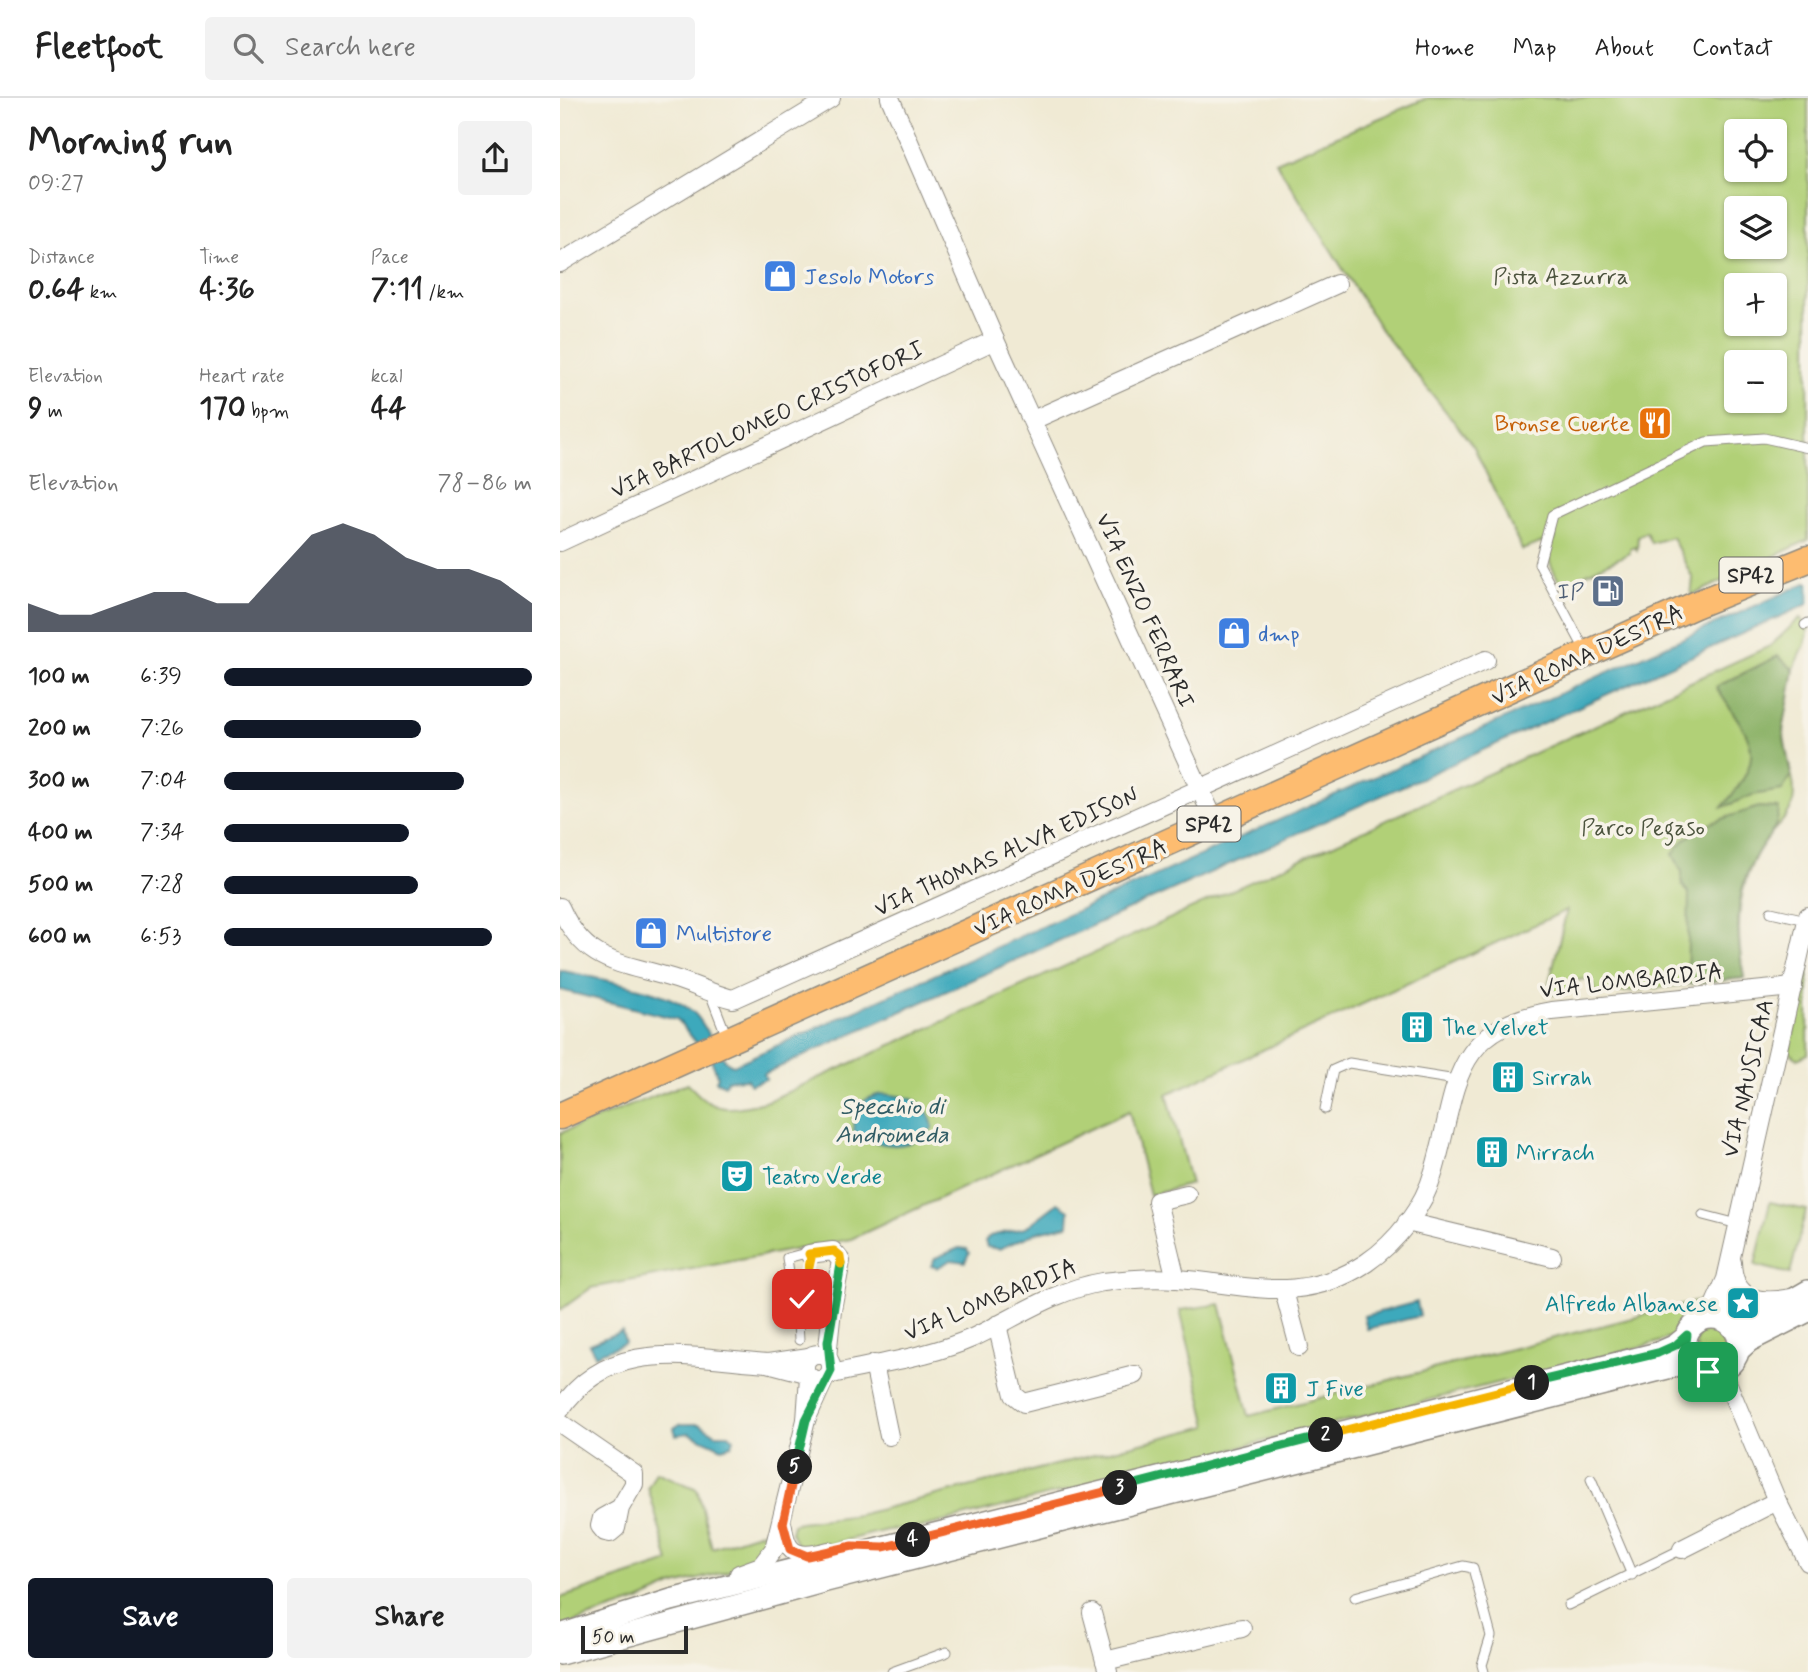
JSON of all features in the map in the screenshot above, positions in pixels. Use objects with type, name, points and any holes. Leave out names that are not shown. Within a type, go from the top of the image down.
[{"type":"main road","name":"VIA ROMA DESTRA","points":[[1695,605],[1808,545]]},
{"type":"main road","name":"VIA ROMA DESTRA","points":[[560,1116],[1695,605],[1808,559]]},
{"type":"street","points":[[560,263],[831,98]]},
{"type":"street","name":"VIA ENZO FERRARI","points":[[890,98],[995,340],[1215,822]]},
{"type":"street","points":[[1033,419],[1337,284]]},
{"type":"street","name":"VIA BARTOLOMEO CRISTOFORI","points":[[560,542],[995,340]]},
{"type":"street","name":"VIA THOMAS ALVA EDISON","points":[[560,907],[588,950],[620,966],[674,979],[733,999],[1201,791],[1486,660]]},
{"type":"street","name":"VIA NAUSICAA","points":[[1704,1319],[1712,1310],[1726,1279],[1807,918]]},
{"type":"street","name":"VIA LOMBARDIA","points":[[560,1410],[586,1380],[607,1366],[631,1359],[660,1355],[819,1366],[874,1364],[935,1351],[1071,1290],[1128,1279],[1176,1279],[1255,1290],[1284,1291],[1320,1285],[1352,1271],[1382,1250],[1408,1222],[1421,1203],[1434,1170],[1456,1080],[1465,1062],[1482,1041],[1522,1018],[1552,1012],[1793,987]]},
{"type":"street","points":[[1766,991],[1788,1007]]},
{"type":"street","points":[[1176,1279],[1157,1201],[1187,1194]]},
{"type":"street","points":[[1408,1222],[1552,1257]]},
{"type":"street","points":[[671,1601],[692,1587],[761,1566],[775,1549],[819,1366],[840,1256],[834,1251],[809,1254]]},
{"type":"street","name":"VIA NAUSICAA","points":[[1732,1251],[1734,1277],[1751,1298],[1769,1302],[1805,1299]]},
{"type":"street","name":"VIA NAUSICAA","points":[[1726,1279],[1730,1325]]},
{"type":"street","points":[[1284,1291],[1298,1347]]},
{"type":"street","points":[[1730,1325],[1761,1318],[1805,1299]]},
{"type":"street","points":[[1739,1350],[1805,1299]]},
{"type":"street","points":[[560,1635],[671,1601],[1658,1353],[1676,1345],[1704,1319],[1715,1318],[1730,1325],[1737,1334],[1739,1350],[1736,1359],[1723,1370],[1708,1372],[1691,1362],[1686,1352],[1687,1335]]},
{"type":"street","points":[[997,1325],[1014,1395],[1024,1403],[1135,1375]]},
{"type":"street","points":[[560,1654],[840,1577],[1691,1362]]},
{"type":"street","points":[[874,1364],[889,1436]]},
{"type":"street","points":[[1723,1370],[1777,1500],[1808,1562]]},
{"type":"street","points":[[560,1423],[634,1474],[634,1484],[620,1508]]},
{"type":"street","points":[[1682,1549],[1777,1500]]},
{"type":"street","points":[[783,1523],[790,1549],[807,1556],[853,1546],[884,1547]]},
{"type":"street","points":[[1093,1613],[1106,1667],[1242,1628]]},
{"type":"lane","points":[[1587,655],[1539,564],[1552,515],[1706,442],[1764,438],[1808,448]]},
{"type":"lane","points":[[1771,912],[1807,918]]},
{"type":"lane","points":[[710,993],[717,1045]]},
{"type":"lane","points":[[1325,1109],[1333,1070],[1349,1063],[1456,1080]]},
{"type":"lane","points":[[1703,1215],[1738,1224]]},
{"type":"lane","points":[[797,1303],[802,1299],[811,1258],[809,1254],[787,1258],[793,1301],[797,1303],[799,1339]]},
{"type":"lane","points":[[1591,1479],[1632,1575]]},
{"type":"lane","points":[[1568,1605],[1682,1549]]},
{"type":"lane","points":[[1355,1597],[1463,1566],[1473,1568],[1490,1636],[1482,1665],[1484,1672]]},
{"type":"lane","points":[[892,1672],[947,1652]]},
{"type":"green space","name":"Pista Azzurra","points":[[1427,98],[1808,98],[1808,540],[1691,596],[1693,579],[1672,537],[1651,543],[1646,532],[1638,536],[1637,550],[1635,547],[1630,549],[1630,553],[1561,585],[1549,555],[1549,549],[1556,537],[1522,550],[1474,447],[1381,330],[1276,162]]},
{"type":"green space","name":"Parco Pegaso","points":[[1800,618],[1808,627],[1808,633],[1789,685],[1783,729],[1793,784],[1793,802],[1788,813],[1755,857],[1743,890],[1739,942],[1744,978],[1595,995],[1592,978],[1574,981],[1576,992],[1546,995],[1567,910],[1167,1094],[1191,1184],[1150,1195],[1129,1111],[851,1239],[591,1288],[560,1310],[560,1133],[688,1083],[697,1094],[715,1106],[744,1107],[768,1101],[1770,646]]},
{"type":"green space","points":[[1778,656],[1794,670],[1783,731],[1791,776],[1782,790],[1753,795],[1721,808],[1737,789],[1751,759],[1746,734],[1716,687]]},
{"type":"green space","points":[[1759,807],[1779,808],[1774,828],[1756,855],[1743,885],[1738,931],[1744,978],[1687,984],[1689,893],[1682,885],[1682,872],[1673,854],[1680,844],[1700,829]]},
{"type":"green space","points":[[1808,968],[1808,1054],[1798,1059],[1789,1052]]},
{"type":"green space","points":[[1770,1202],[1806,1210],[1790,1274],[1755,1265]]},
{"type":"green space","points":[[1703,1300],[1711,1302],[1688,1318],[1674,1336],[1656,1343],[922,1527],[887,1530],[814,1548],[798,1547],[791,1532],[793,1524],[800,1522],[858,1515],[1208,1426],[1180,1310],[1220,1304],[1249,1416]]},
{"type":"green space","points":[[1712,1328],[1723,1333],[1728,1344],[1723,1355],[1712,1360],[1701,1355],[1696,1344],[1701,1333]]},
{"type":"green space","points":[[656,1472],[697,1489],[712,1548],[773,1528],[766,1553],[744,1567],[672,1586],[639,1601],[560,1627],[560,1598],[669,1562],[648,1487]]},
{"type":"water","points":[[1808,582],[1808,604],[851,1034],[764,1074],[766,1079],[750,1085],[747,1079],[727,1080],[725,1085],[716,1081],[718,1077],[712,1062],[677,1019],[560,990],[560,970],[630,985],[665,996],[681,1003],[698,1017],[724,1058],[734,1065]]},
{"type":"water","name":"Specchio di Andromeda","points":[[881,1094],[907,1098],[921,1104],[933,1127],[916,1141],[906,1144],[884,1144],[863,1137],[854,1131],[855,1111],[862,1102]]},
{"type":"water","points":[[1058,1203],[1069,1210],[1068,1225],[1038,1232],[999,1249],[987,1247],[985,1241],[990,1236],[1025,1228]]},
{"type":"water","points":[[959,1248],[967,1249],[969,1253],[965,1262],[951,1260],[937,1268],[931,1266],[935,1258]]},
{"type":"water","points":[[1417,1302],[1420,1316],[1367,1329],[1364,1316]]},
{"type":"water","points":[[622,1331],[625,1343],[595,1355],[589,1344]]},
{"type":"water","points":[[680,1424],[699,1424],[716,1434],[729,1434],[734,1439],[732,1445],[722,1448],[689,1433],[676,1435],[674,1428]]},
{"type":"place","name":"Jesolo Motors","points":[[780,276]]},
{"type":"place","name":"Bronse Cuerte","points":[[1655,423]]},
{"type":"place","name":"IP","points":[[1608,591]]},
{"type":"place","name":"dmp","points":[[1234,633]]},
{"type":"place","name":"Multistore","points":[[651,933]]},
{"type":"place","name":"The Velvet","points":[[1417,1027]]},
{"type":"place","name":"Sirrah","points":[[1508,1077]]},
{"type":"place","name":"Mirrach","points":[[1492,1152]]},
{"type":"place","name":"Teatro Verde","points":[[737,1176]]},
{"type":"place","name":"Alfredo Albanese","points":[[1743,1303]]},
{"type":"place","name":"J Five","points":[[1281,1388]]},
{"type":"route","points":[[802,1299],[811,1258],[809,1254],[834,1251],[841,1261],[831,1309],[828,1342],[827,1357],[832,1367],[806,1420],[783,1523],[786,1543],[790,1549],[807,1556],[853,1546],[884,1547],[1658,1353],[1676,1345],[1687,1335],[1685,1344],[1689,1360],[1708,1372]]}]
